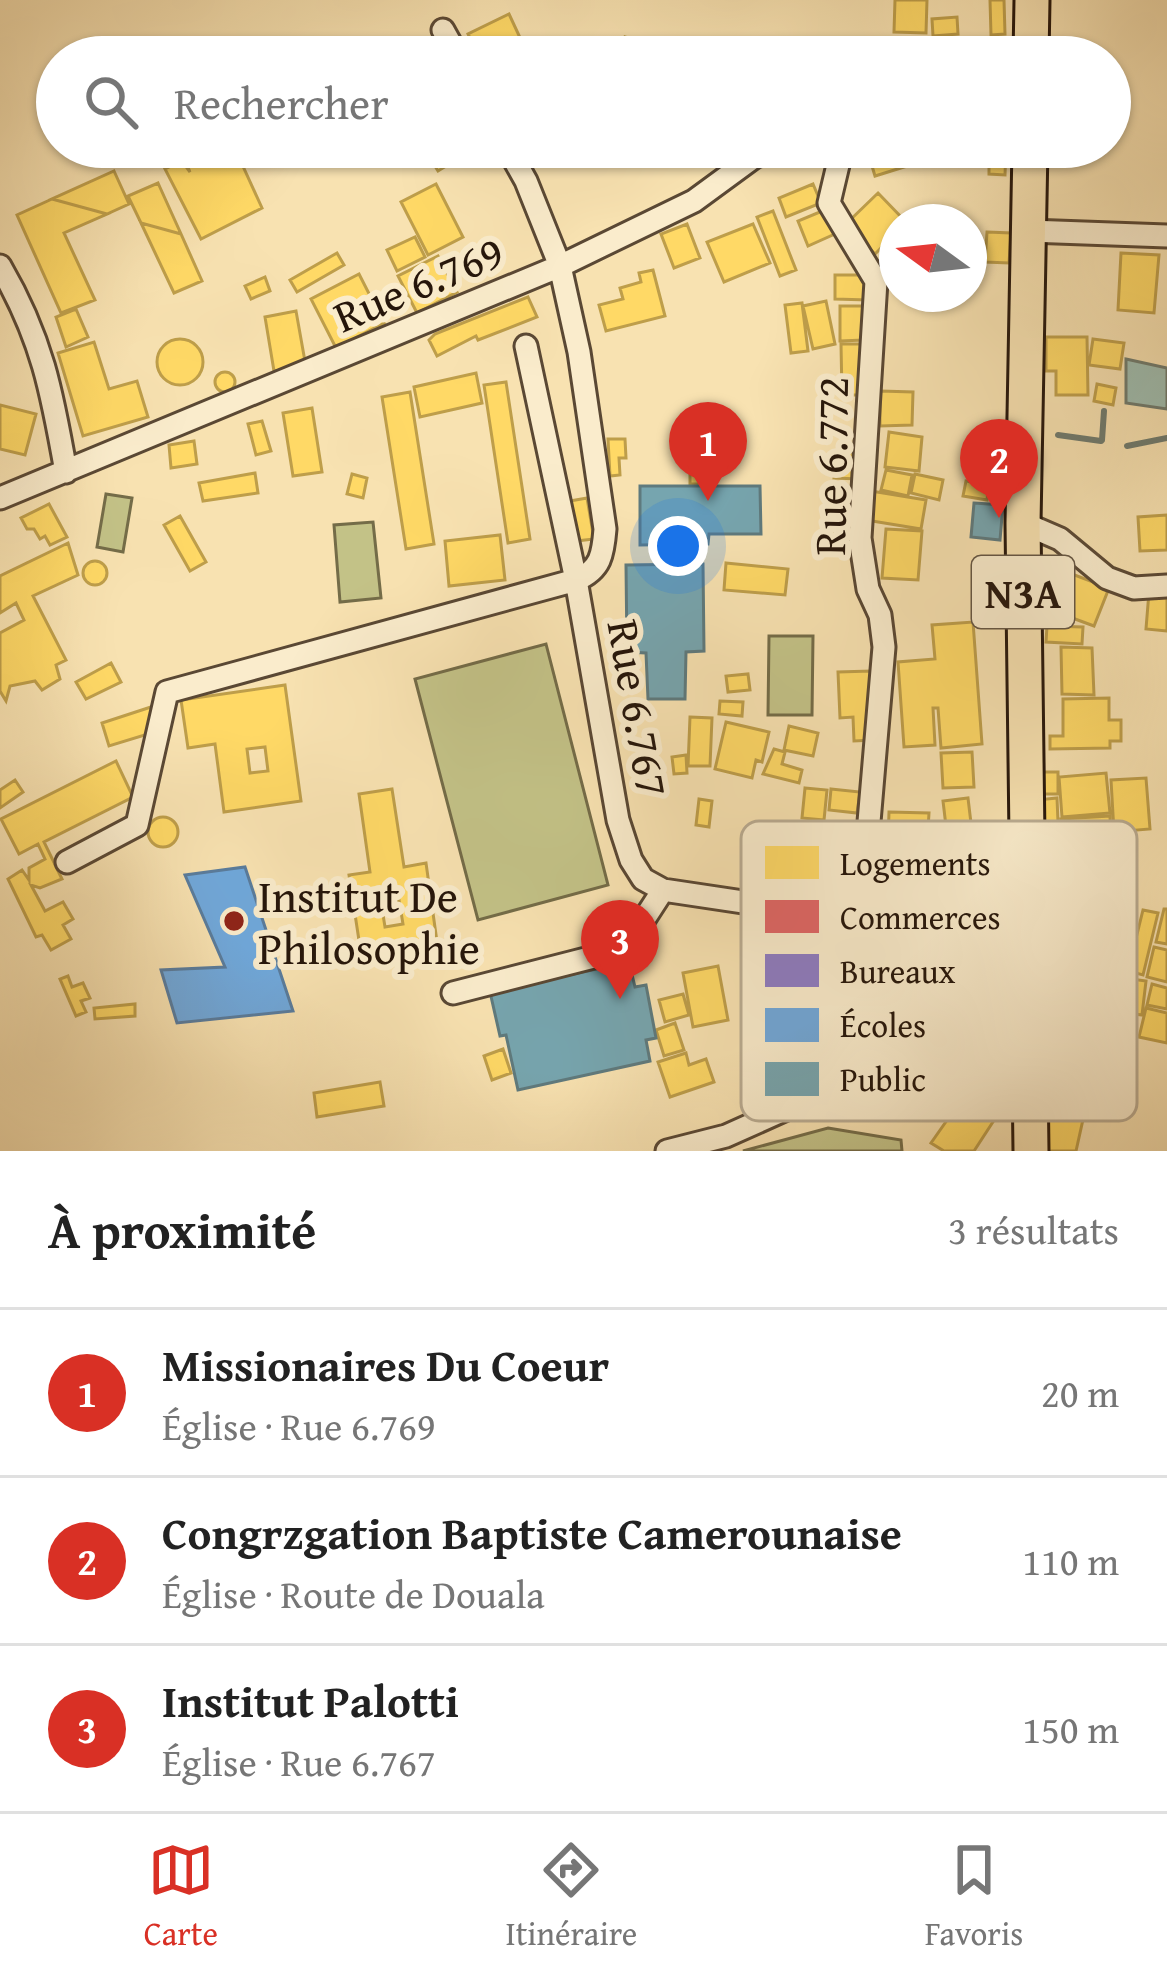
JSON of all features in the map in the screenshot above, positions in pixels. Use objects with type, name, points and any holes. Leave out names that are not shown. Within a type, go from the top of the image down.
[{"type":"highway","points":[[1025,36],[1032,0]]},
{"type":"highway","name":"N3A","points":[[1026,821],[1023,523],[1030,168]]},
{"type":"highway","name":"N3A","points":[[1030,1121],[1031,1151]]},
{"type":"street","points":[[443,30],[446,36]]},
{"type":"street","points":[[519,168],[560,266],[694,202],[739,168]]},
{"type":"street","name":"Rue 6.772","points":[[837,168],[829,203],[876,281],[860,538],[884,647],[869,821]]},
{"type":"street","points":[[1029,231],[1167,236]]},
{"type":"street","points":[[0,266],[28,314],[52,392],[66,472]]},
{"type":"street","name":"Rue 6.769","points":[[0,498],[560,266],[579,352],[605,529],[602,558],[591,574],[576,580]]},
{"type":"street","points":[[526,346],[576,580]]},
{"type":"street","points":[[1023,523],[1060,539],[1107,578],[1134,588],[1167,586]]},
{"type":"street","name":"Rue 6.767","points":[[67,862],[137,825],[167,692],[576,580],[619,820],[632,860],[644,879],[663,890]]},
{"type":"street","points":[[453,993],[613,952],[630,940],[663,890],[741,902]]},
{"type":"street","points":[[667,1151],[726,1136],[759,1121]]},
{"type":"shaded area","points":[[1126,359],[1167,368],[1167,409],[1126,403]]},
{"type":"shaded area","points":[[106,494],[132,498],[123,552],[97,547]]},
{"type":"shaded area","points":[[373,522],[381,598],[340,602],[334,525]]},
{"type":"shaded area","points":[[769,636],[813,636],[812,715],[768,715]]},
{"type":"shaded area","points":[[546,644],[608,885],[478,920],[415,679]]},
{"type":"shaded area","points":[[828,1128],[901,1140],[902,1151],[743,1151]]},
{"type":"building: Logements","points":[[895,0],[927,0],[926,33],[894,32]]},
{"type":"building: Logements","points":[[990,0],[1004,0],[1005,34],[991,35]]},
{"type":"building: Logements","points":[[509,14],[519,36],[469,36]]},
{"type":"building: Logements","points":[[957,17],[958,34],[933,36],[932,19]]},
{"type":"building: Logements","points":[[187,168],[190,172],[188,168],[244,168],[262,208],[201,239],[165,169]]},
{"type":"building: Logements","points":[[873,168],[901,168],[875,176]]},
{"type":"building: Logements","points":[[989,168],[1005,168],[1005,175],[989,174]]},
{"type":"building: Logements","points":[[114,171],[129,204],[107,214],[52,199]]},
{"type":"building: Logements","points":[[158,183],[181,234],[141,223],[128,196]]},
{"type":"building: Logements","points":[[436,184],[463,237],[428,255],[401,202]]},
{"type":"building: Logements","points":[[813,184],[821,203],[786,217],[779,198]]},
{"type":"building: Logements","points":[[878,193],[889,204],[879,204],[879,250],[875,254],[846,224]]},
{"type":"building: Logements","points":[[52,199],[107,214],[64,233],[95,300],[61,313],[17,215]]},
{"type":"building: Logements","points":[[827,209],[837,233],[808,246],[798,221]]},
{"type":"building: Logements","points":[[773,211],[796,270],[780,276],[757,217]]},
{"type":"building: Logements","points":[[141,223],[181,234],[202,281],[174,293]]},
{"type":"building: Logements","points":[[687,224],[700,258],[674,268],[661,234]]},
{"type":"building: Logements","points":[[753,224],[770,263],[724,282],[707,242]]},
{"type":"building: Logements","points":[[987,232],[1011,233],[1009,263],[987,262]]},
{"type":"building: Logements","points":[[415,237],[425,257],[397,271],[387,250]]},
{"type":"building: Logements","points":[[337,253],[344,265],[297,292],[290,280]]},
{"type":"building: Logements","points":[[1121,253],[1159,255],[1154,313],[1118,310]]},
{"type":"building: Logements","points":[[438,256],[457,292],[417,313],[398,276]]},
{"type":"building: Logements","points":[[653,270],[665,316],[606,331],[599,305],[623,299],[620,288],[641,282],[639,273]]},
{"type":"building: Logements","points":[[359,274],[384,323],[336,348],[311,299]]},
{"type":"building: Logements","points":[[835,275],[868,275],[868,300],[835,299]]},
{"type":"building: Logements","points":[[265,277],[270,291],[251,299],[245,286]]},
{"type":"building: Logements","points":[[528,297],[537,317],[478,340],[476,336],[437,356],[429,340],[435,334]]},
{"type":"building: Logements","points":[[826,301],[835,344],[813,349],[803,306]]},
{"type":"building: Logements","points":[[802,303],[808,351],[791,353],[785,305]]},
{"type":"building: Logements","points":[[840,306],[864,306],[864,340],[840,341]]},
{"type":"building: Logements","points":[[76,309],[88,337],[66,347],[56,317]]},
{"type":"building: Logements","points":[[296,311],[306,367],[274,371],[265,317]]},
{"type":"building: Logements","points":[[1046,337],[1087,337],[1088,395],[1056,395],[1056,371],[1046,371]]},
{"type":"building: Logements","points":[[180,339],[196,346],[203,362],[196,378],[180,385],[164,378],[157,362],[164,346]]},
{"type":"building: Logements","points":[[1093,339],[1124,343],[1120,369],[1089,365]]},
{"type":"building: Logements","points":[[94,342],[109,389],[137,381],[148,417],[83,436],[58,353]]},
{"type":"building: Logements","points":[[841,344],[864,344],[865,395],[842,395]]},
{"type":"building: Logements","points":[[225,372],[235,382],[225,392],[215,382]]},
{"type":"building: Logements","points":[[476,373],[482,403],[420,417],[414,387]]},
{"type":"building: Logements","points":[[506,382],[530,539],[508,543],[484,385]]},
{"type":"building: Logements","points":[[1097,384],[1116,388],[1113,405],[1094,401]]},
{"type":"building: Logements","points":[[880,391],[913,392],[912,425],[880,426]]},
{"type":"building: Logements","points":[[410,392],[434,544],[406,549],[382,397]]},
{"type":"building: Logements","points":[[0,405],[36,414],[25,455],[0,449]]},
{"type":"building: Logements","points":[[312,408],[322,472],[293,476],[283,413]]},
{"type":"building: Logements","points":[[262,421],[271,451],[256,455],[248,424]]},
{"type":"building: Logements","points":[[889,432],[922,437],[919,471],[885,467]]},
{"type":"building: Logements","points":[[608,439],[625,439],[626,458],[619,458],[620,475],[610,476]]},
{"type":"building: Logements","points":[[194,441],[197,464],[171,468],[169,445]]},
{"type":"building: Logements","points":[[836,452],[860,453],[859,479],[834,478]]},
{"type":"building: Logements","points":[[973,460],[990,461],[988,476],[971,475]]},
{"type":"building: Logements","points":[[705,467],[706,484],[690,484],[690,468]]},
{"type":"building: Logements","points":[[886,470],[912,475],[908,496],[881,490]]},
{"type":"building: Logements","points":[[255,473],[258,493],[203,501],[199,483]]},
{"type":"building: Logements","points":[[352,474],[367,478],[363,498],[347,494]]},
{"type":"building: Logements","points":[[915,474],[943,480],[939,500],[911,493]]},
{"type":"building: Logements","points":[[966,481],[989,485],[987,500],[963,496]]},
{"type":"building: Logements","points":[[871,491],[926,500],[921,529],[866,520]]},
{"type":"building: Logements","points":[[587,498],[594,539],[576,541],[570,501]]},
{"type":"building: Logements","points":[[49,504],[67,537],[50,545],[45,536],[40,539],[34,529],[27,529],[21,518]]},
{"type":"building: Logements","points":[[1167,515],[1167,550],[1140,551],[1138,517]]},
{"type":"building: Logements","points":[[180,516],[206,562],[190,571],[164,525]]},
{"type":"building: Logements","points":[[835,522],[852,523],[851,543],[834,542]]},
{"type":"building: Logements","points":[[886,529],[922,531],[918,580],[882,578]]},
{"type":"building: Logements","points":[[500,535],[505,580],[449,586],[445,541]]},
{"type":"building: Logements","points":[[68,543],[78,575],[33,596],[66,660],[56,665],[60,679],[42,690],[35,681],[10,686],[6,701],[0,691],[0,633],[24,620],[16,603],[0,613],[0,576]]},
{"type":"building: Logements","points":[[95,561],[107,573],[95,585],[83,573]]},
{"type":"building: Logements","points":[[726,563],[788,569],[785,595],[724,590]]},
{"type":"building: Logements","points":[[1043,563],[1109,588],[1094,626],[1029,602]]},
{"type":"building: Logements","points":[[1149,592],[1167,593],[1167,631],[1146,629]]},
{"type":"building: Logements","points":[[973,622],[982,744],[941,748],[938,708],[933,708],[935,745],[904,747],[898,662],[935,659],[932,625]]},
{"type":"building: Logements","points":[[1047,626],[1083,627],[1082,644],[1046,642]]},
{"type":"building: Logements","points":[[1061,647],[1092,648],[1094,695],[1062,694]]},
{"type":"building: Logements","points":[[111,663],[121,682],[86,699],[76,682]]},
{"type":"building: Logements","points":[[871,671],[874,740],[854,741],[853,717],[840,718],[838,672]]},
{"type":"building: Logements","points":[[748,674],[750,690],[728,692],[726,676]]},
{"type":"building: Logements","points":[[285,685],[301,801],[224,812],[215,744],[188,748],[181,700]],"holes":[[[265,747],[268,771],[250,773],[247,749]]]},
{"type":"building: Logements","points":[[1109,698],[1109,720],[1121,720],[1121,741],[1110,741],[1110,748],[1050,749],[1050,736],[1063,736],[1063,699]]},
{"type":"building: Logements","points":[[720,701],[743,702],[742,716],[719,714]]},
{"type":"building: Logements","points":[[151,707],[158,731],[109,746],[102,723]]},
{"type":"building: Logements","points":[[690,717],[712,718],[710,766],[688,766]]},
{"type":"building: Logements","points":[[726,722],[769,732],[762,762],[756,760],[752,778],[715,769]]},
{"type":"building: Logements","points":[[789,726],[818,733],[813,756],[784,750]]},
{"type":"building: Logements","points":[[774,749],[785,752],[782,764],[802,770],[799,783],[763,774]]},
{"type":"building: Logements","points":[[972,752],[974,787],[943,788],[941,753]]},
{"type":"building: Logements","points":[[686,755],[687,773],[674,774],[672,757]]},
{"type":"building: Logements","points":[[116,761],[133,797],[44,842],[62,879],[40,888],[31,885],[45,911],[63,902],[73,919],[63,925],[71,939],[51,950],[42,935],[36,937],[8,879],[22,870],[29,880],[29,868],[45,859],[38,844],[19,854],[1,819]]},
{"type":"building: Logements","points":[[1041,772],[1058,772],[1058,794],[1041,794]]},
{"type":"building: Logements","points":[[1106,773],[1110,813],[1062,817],[1059,777]]},
{"type":"building: Logements","points":[[1146,778],[1150,829],[1137,830],[1137,821],[1113,821],[1111,780]]},
{"type":"building: Logements","points":[[15,780],[23,792],[0,808],[0,790]]},
{"type":"building: Logements","points":[[805,788],[827,790],[824,820],[802,818]]},
{"type":"building: Logements","points":[[392,789],[404,867],[426,863],[438,949],[362,960],[349,875],[370,872],[359,794]],"holes":[[[399,900],[403,924],[385,927],[381,902]]]},
{"type":"building: Logements","points":[[831,789],[860,792],[857,813],[829,810]]},
{"type":"building: Logements","points":[[968,798],[971,821],[945,821],[943,801]]},
{"type":"building: Logements","points":[[1057,798],[1058,821],[1038,821],[1037,800]]},
{"type":"building: Logements","points":[[699,799],[712,801],[709,827],[696,825]]},
{"type":"building: Logements","points":[[889,812],[929,813],[928,821],[889,821]]},
{"type":"building: Logements","points":[[1110,816],[1110,821],[1061,821]]},
{"type":"building: Logements","points":[[163,817],[174,821],[178,832],[174,843],[163,847],[152,843],[148,832],[152,821]]},
{"type":"building: Logements","points":[[1167,909],[1167,944],[1156,942]]},
{"type":"building: Logements","points":[[1143,910],[1158,913],[1143,975],[1137,973],[1137,934]]},
{"type":"building: Logements","points":[[1154,947],[1167,950],[1167,982],[1147,977]]},
{"type":"building: Logements","points":[[718,966],[728,1020],[693,1027],[683,973]]},
{"type":"building: Logements","points":[[68,976],[72,987],[83,983],[90,998],[81,1001],[86,1012],[76,1016],[60,979]]},
{"type":"building: Logements","points":[[1137,980],[1146,981],[1142,1015],[1137,1014]]},
{"type":"building: Logements","points":[[1152,984],[1167,988],[1167,1009],[1147,1005]]},
{"type":"building: Logements","points":[[683,994],[689,1015],[665,1022],[659,1000]]},
{"type":"building: Logements","points":[[135,1004],[135,1016],[95,1019],[94,1008]]},
{"type":"building: Logements","points":[[1146,1008],[1167,1013],[1167,1043],[1139,1037]]},
{"type":"building: Logements","points":[[675,1023],[684,1050],[664,1056],[656,1030]]},
{"type":"building: Logements","points":[[503,1049],[511,1073],[492,1080],[484,1056]]},
{"type":"building: Logements","points":[[686,1053],[689,1065],[706,1059],[714,1082],[670,1097],[658,1062]]},
{"type":"building: Logements","points":[[380,1082],[384,1106],[317,1117],[314,1093]]},
{"type":"building: Logements","points":[[946,1121],[994,1121],[974,1151],[944,1151],[931,1143]]},
{"type":"building: Logements","points":[[1042,1121],[1083,1121],[1076,1151],[1043,1151]]},
{"type":"building: Écoles","name":"Institut De Philosophie","points":[[245,867],[293,1011],[177,1023],[161,970],[225,967],[185,875]]},
{"type":"building: Public","points":[[640,486],[760,486],[761,534],[709,534],[708,544],[640,545]]},
{"type":"building: Public","points":[[974,503],[1003,505],[1000,540],[971,537]]},
{"type":"building: Public","points":[[703,564],[704,651],[686,652],[685,699],[648,699],[646,653],[627,652],[626,565]]},
{"type":"building: Public","points":[[629,962],[635,987],[646,985],[656,1038],[646,1040],[650,1061],[518,1090],[490,992]]},
{"type":"waterway","points":[[1102,440],[1104,411]]},
{"type":"waterway","points":[[1058,435],[1101,441]]},
{"type":"waterway","points":[[1127,446],[1167,438]]},
{"type":"place","name":"Missionaires Du Coeur","points":[[708,501]]},
{"type":"place","name":"Congrzgation Baptiste Camerounaise","points":[[999,518]]},
{"type":"place","name":"Institut De Philosophie","points":[[234,921]]},
{"type":"place","name":"Institut Palotti","points":[[620,999]]}]
